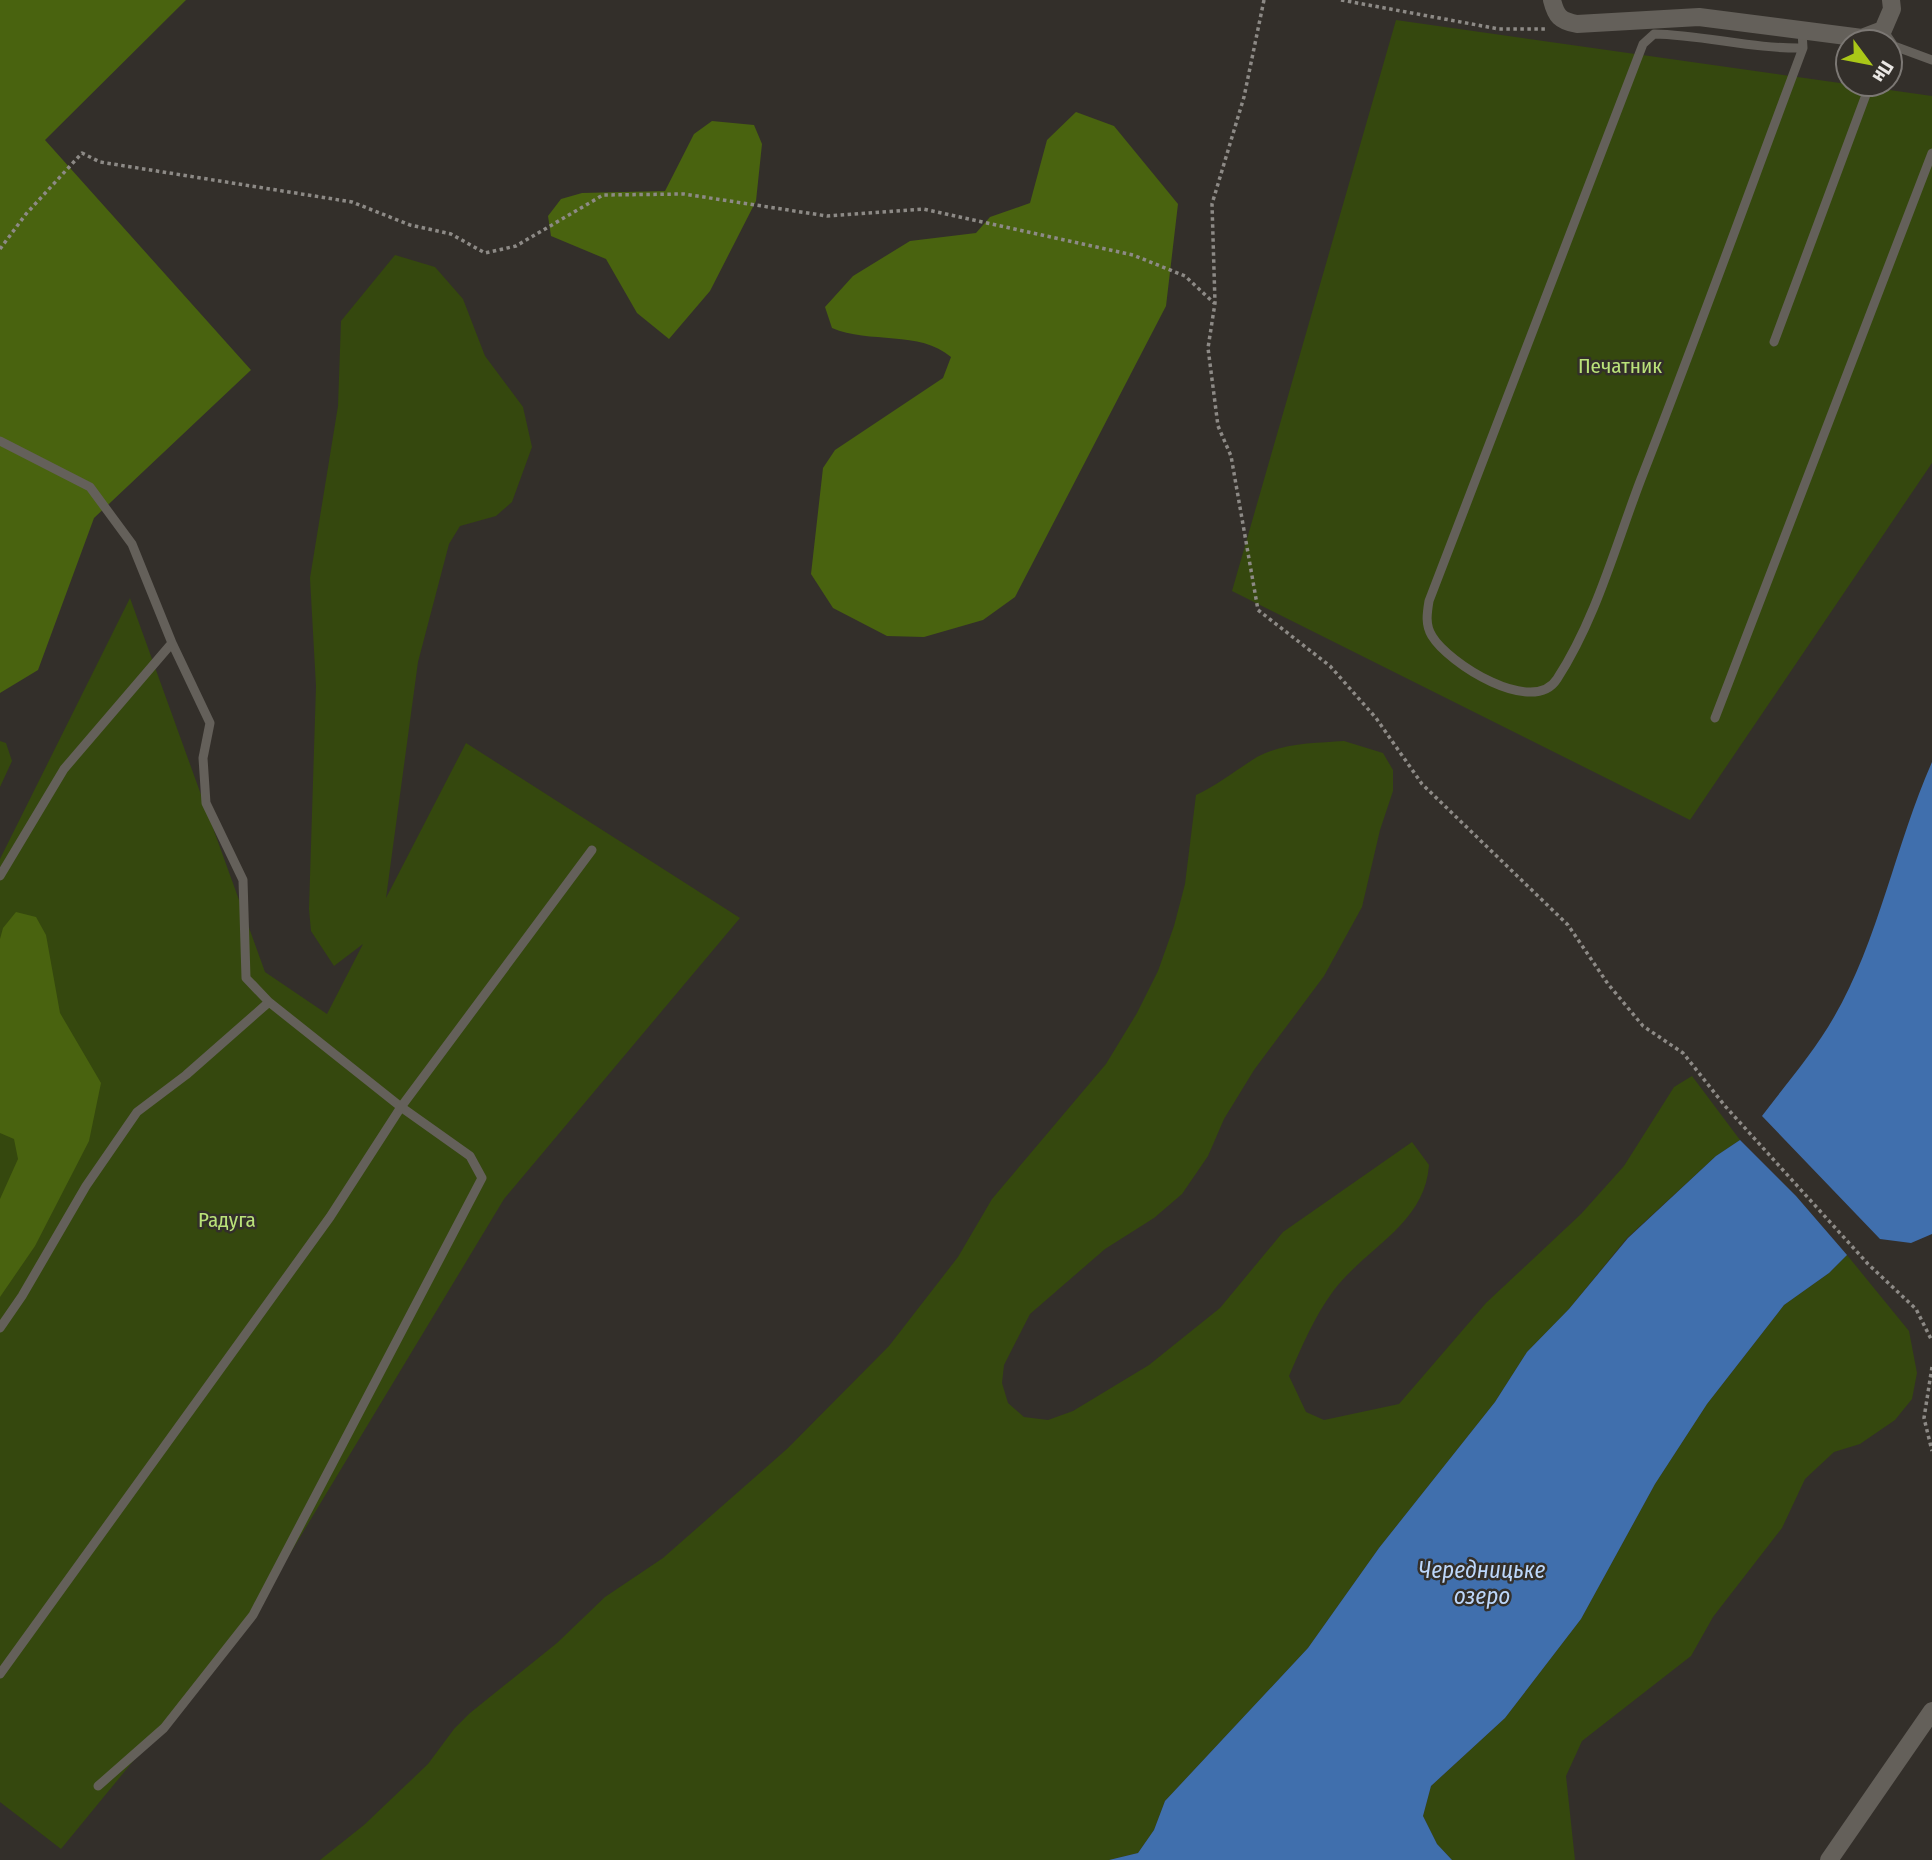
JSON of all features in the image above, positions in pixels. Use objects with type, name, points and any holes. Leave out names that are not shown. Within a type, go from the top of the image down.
[{"type":"street","points":[[1884,28],[1892,9],[1891,0]]},
{"type":"street","points":[[1554,8],[1564,22],[1577,24],[1699,17],[1803,39],[1834,40]]},
{"type":"street","points":[[1829,1860],[1932,1710]]},
{"type":"lane","points":[[1654,34],[1680,34],[1777,49],[1803,39],[1594,601],[1556,682],[1540,690],[1521,693],[1475,674],[1443,650],[1431,635],[1426,618],[1429,601],[1643,44],[1654,34]]},
{"type":"lane","points":[[1904,50],[1932,60]]},
{"type":"lane","points":[[1774,342],[1865,98]]},
{"type":"lane","points":[[1715,718],[1932,153]]},
{"type":"lane","points":[[0,441],[90,487],[132,544],[172,643],[210,723],[203,758],[206,803],[243,880],[246,978],[269,1002],[401,1107],[470,1156],[482,1178],[253,1615],[164,1728],[98,1786]]},
{"type":"lane","points":[[0,876],[64,769],[172,643]]},
{"type":"lane","points":[[0,1674],[330,1217],[401,1107],[592,850]]},
{"type":"lane","points":[[0,1328],[22,1296],[86,1186],[138,1112],[186,1075],[269,1002]]},
{"type":"path","points":[[1264,0],[1244,97],[1212,204],[1215,303],[1208,348],[1218,426],[1231,456],[1258,610],[1330,667],[1376,718],[1422,784],[1569,925],[1608,984],[1643,1026],[1683,1053],[1725,1106],[1868,1264],[1916,1308],[1932,1340]]},
{"type":"path","points":[[1341,0],[1499,29],[1556,28],[1577,24]]},
{"type":"path","points":[[0,249],[65,169],[82,153],[100,162],[352,202],[410,225],[451,234],[485,253],[516,246],[603,195],[684,194],[827,215],[923,209],[1133,255],[1185,276],[1215,303]]},
{"type":"path","points":[[1932,1367],[1924,1418],[1932,1451]]},
{"type":"green space","points":[[0,0],[186,0],[45,140],[251,370],[94,518],[38,670],[0,693]]},
{"type":"green space","name":"Печатник","points":[[1396,20],[1834,82],[1834,98],[1904,98],[1904,92],[1932,96],[1932,463],[1690,820],[1232,591]]},
{"type":"green space","points":[[1076,112],[1114,126],[1178,204],[1166,306],[1015,597],[983,620],[924,637],[887,636],[833,608],[811,574],[823,468],[835,450],[943,378],[951,357],[925,343],[846,333],[832,328],[825,307],[853,276],[910,241],[976,233],[990,217],[1030,203],[1047,140]]},
{"type":"green space","points":[[712,121],[754,125],[762,144],[756,201],[710,291],[669,339],[637,313],[606,259],[551,236],[548,216],[561,199],[582,193],[665,191],[694,134]]},
{"type":"green space","name":"Радуга","points":[[395,255],[435,267],[463,299],[485,356],[523,407],[532,447],[512,502],[496,516],[460,526],[449,544],[418,662],[386,898],[466,743],[740,918],[504,1199],[253,1615],[61,1849],[0,1802],[0,859],[130,598],[265,972],[327,1014],[363,944],[334,966],[311,931],[309,909],[316,686],[310,578],[338,406],[341,321]]},
{"type":"green space","points":[[0,741],[6,743],[12,761],[0,787]]},
{"type":"green space","points":[[1344,741],[1383,753],[1393,770],[1393,791],[1380,830],[1362,907],[1324,976],[1254,1070],[1224,1119],[1208,1156],[1182,1194],[1154,1218],[1105,1249],[1030,1314],[1004,1365],[1002,1383],[1008,1403],[1024,1417],[1048,1420],[1073,1411],[1149,1365],[1220,1308],[1283,1232],[1412,1142],[1429,1165],[1425,1186],[1417,1203],[1392,1234],[1334,1290],[1314,1321],[1289,1376],[1306,1412],[1324,1420],[1399,1404],[1486,1303],[1581,1214],[1624,1166],[1674,1087],[1692,1076],[1740,1140],[1716,1156],[1627,1238],[1569,1309],[1527,1352],[1495,1402],[1379,1548],[1308,1648],[1165,1801],[1154,1830],[1138,1853],[1109,1860],[320,1860],[364,1825],[428,1764],[454,1729],[470,1713],[557,1643],[605,1597],[663,1558],[788,1448],[889,1346],[958,1257],[992,1199],[1106,1064],[1137,1013],[1158,971],[1174,926],[1185,884],[1196,795],[1267,752],[1299,744]]},
{"type":"green space","points":[[16,912],[36,917],[46,935],[60,1013],[101,1083],[89,1141],[35,1246],[0,1297],[0,1199],[18,1159],[14,1139],[0,1133],[0,939],[3,928]]},
{"type":"green space","points":[[1847,1255],[1909,1331],[1917,1373],[1912,1399],[1895,1420],[1860,1444],[1834,1452],[1805,1479],[1782,1528],[1713,1617],[1691,1656],[1582,1741],[1566,1776],[1575,1860],[1452,1860],[1437,1844],[1423,1816],[1431,1786],[1505,1718],[1581,1619],[1655,1484],[1707,1404],[1784,1305],[1829,1273]]},
{"type":"water","points":[[1932,762],[1932,1234],[1911,1243],[1880,1239],[1762,1116],[1818,1043],[1849,988],[1875,925]]},
{"type":"water","name":"Чередницьке озеро","points":[[1740,1140],[1796,1196],[1847,1255],[1829,1273],[1784,1305],[1707,1404],[1655,1484],[1581,1619],[1505,1718],[1431,1786],[1423,1816],[1437,1844],[1452,1860],[1109,1860],[1138,1853],[1154,1830],[1165,1801],[1308,1648],[1379,1548],[1495,1402],[1527,1352],[1569,1309],[1628,1238],[1716,1156]]}]
